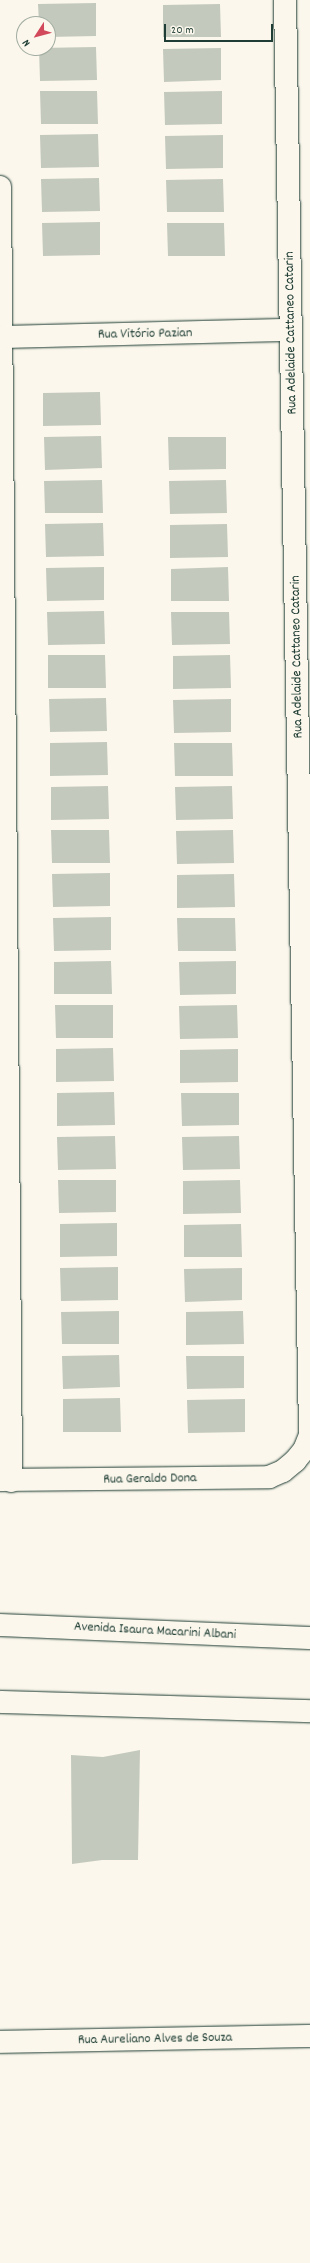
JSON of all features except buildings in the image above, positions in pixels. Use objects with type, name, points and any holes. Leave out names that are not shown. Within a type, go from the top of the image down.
[{"type":"street","name":"Rua Adelaide Cattaneo Catarin","points":[[285,0],[310,1434],[304,1450],[295,1461]]},
{"type":"street","points":[[0,187],[5,1480]]},
{"type":"street","name":"Rua Vitório Pazian","points":[[1,337],[291,330]]},
{"type":"street","name":"Rua Geraldo Dona","points":[[5,1480],[269,1477],[283,1471],[295,1461]]},
{"type":"street","name":"Avenida Isaura Macarini Albani","points":[[0,1625],[310,1638]]},
{"type":"street","points":[[0,1702],[310,1711]]},
{"type":"street","name":"Rua Aureliano Alves de Souza","points":[[0,2042],[310,2036]]}]
